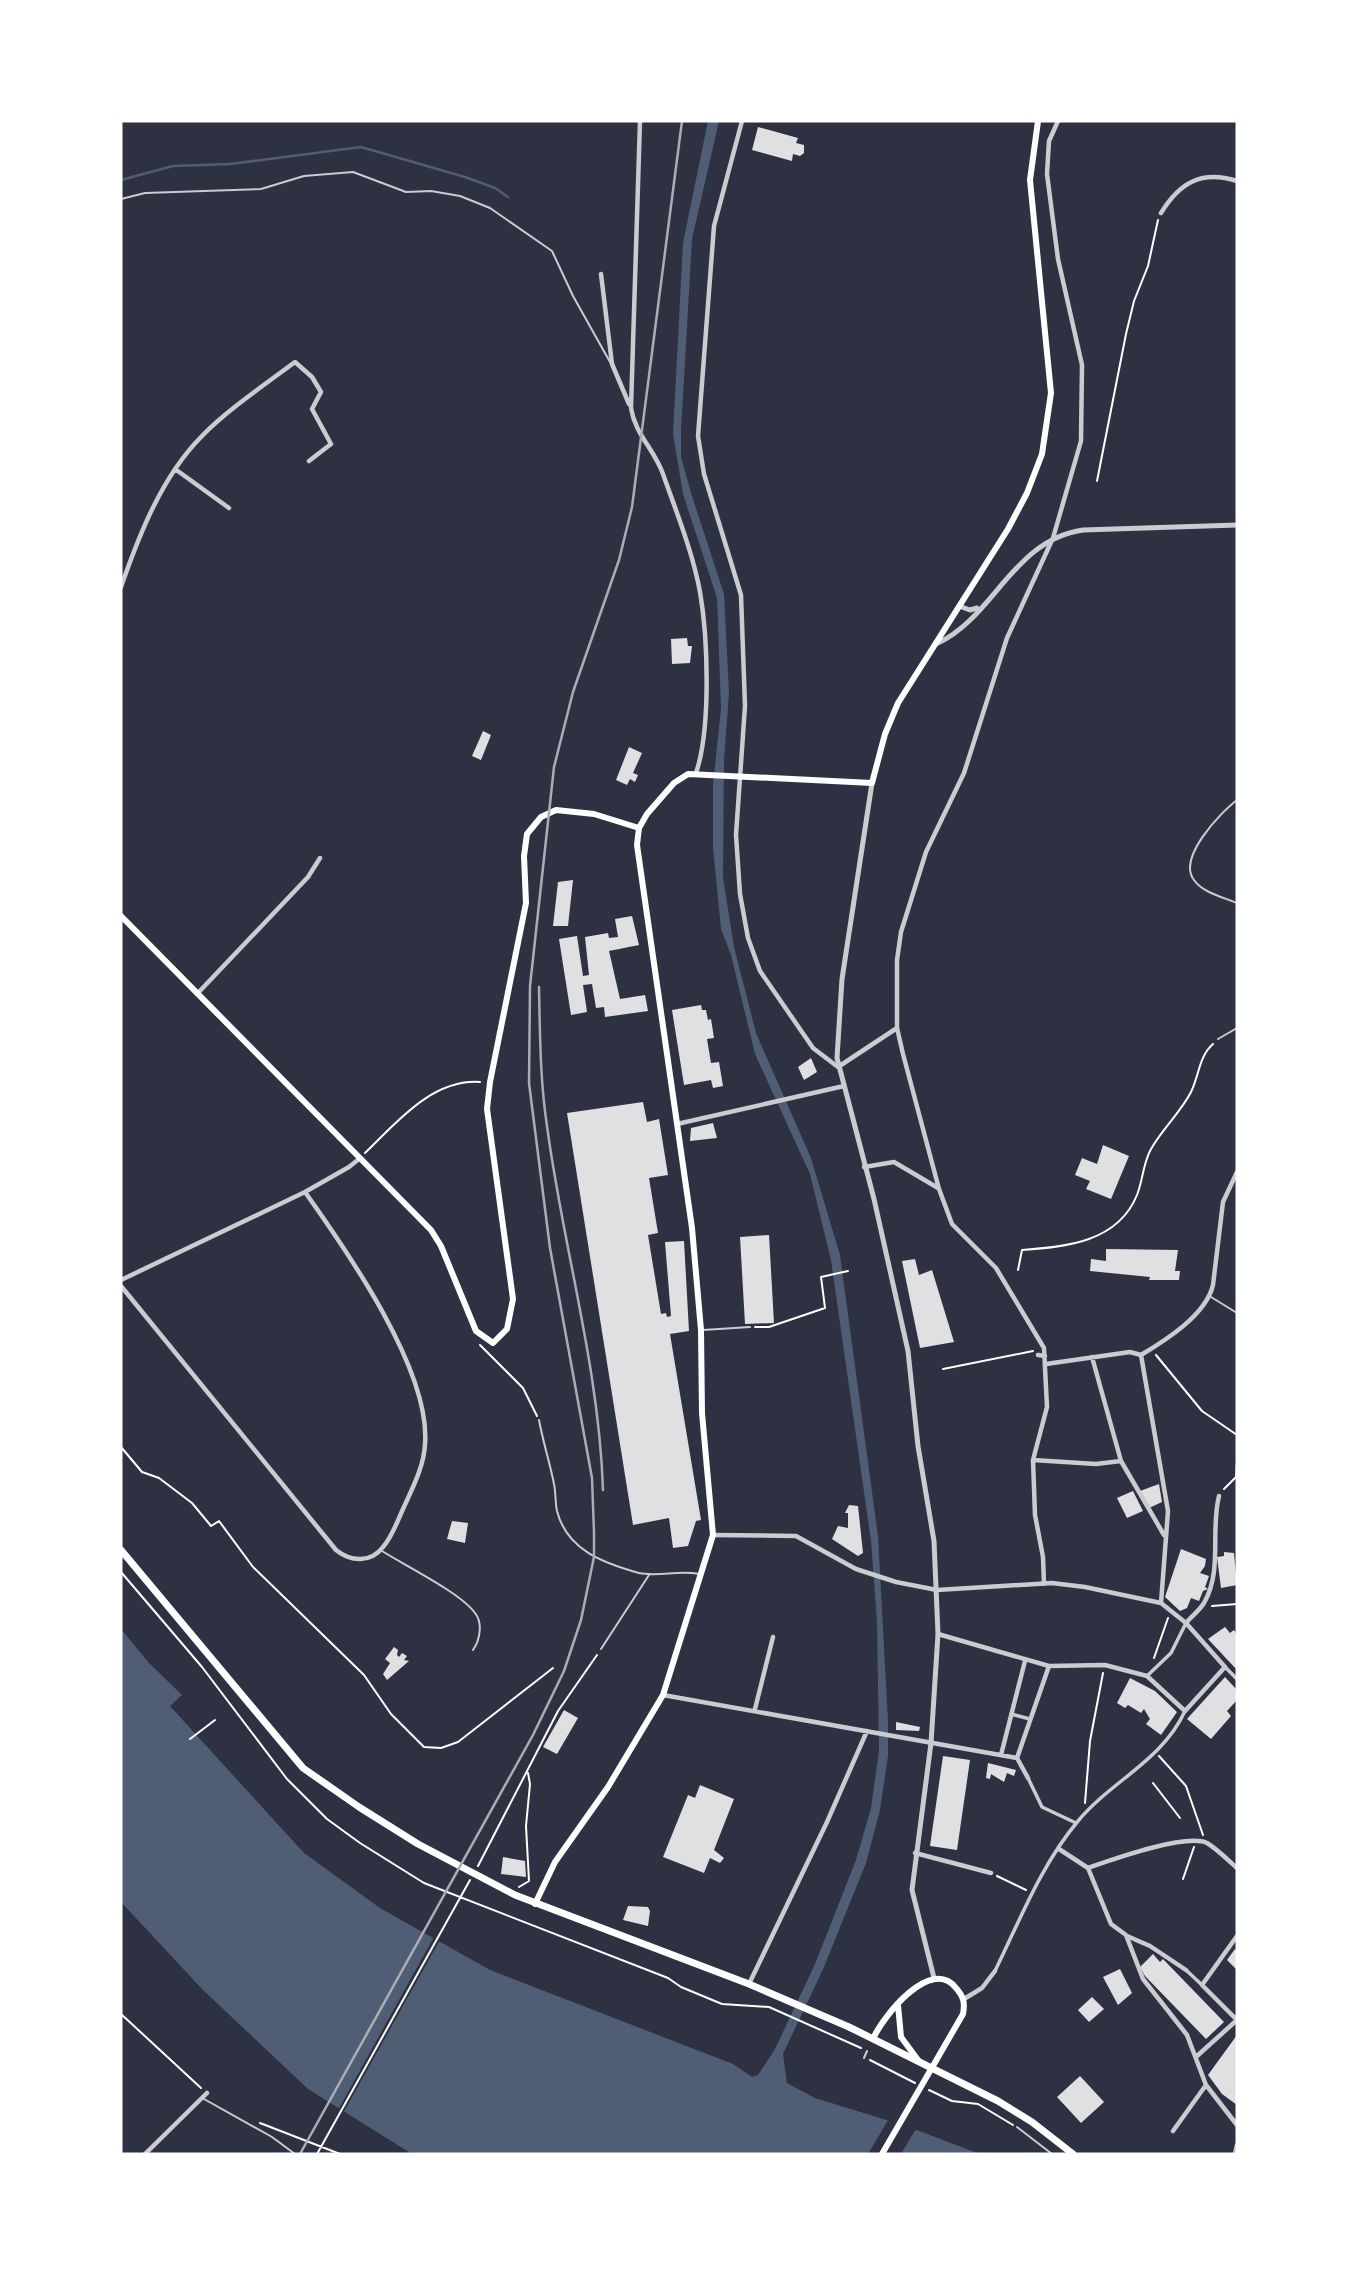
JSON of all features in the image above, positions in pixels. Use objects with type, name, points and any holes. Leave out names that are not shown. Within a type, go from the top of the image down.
[{"type":"main road","points":[[535,1904],[555,1862],[608,1787],[663,1695],[713,1535],[702,1413],[701,1330],[692,1228],[638,860],[639,828],[666,790],[681,777],[696,773],[872,783],[885,734],[898,703],[938,643],[1027,494],[1048,426],[1051,393],[1030,180],[1038,121]]},
{"type":"main road","points":[[121,916],[431,1230],[441,1246],[475,1331],[481,1338],[493,1343],[505,1334],[510,1323],[513,1299],[487,1109],[489,1082],[526,902],[524,856],[527,834],[541,817],[556,810],[610,818],[639,828]]},
{"type":"main road","points":[[121,1550],[303,1768],[418,1844],[535,1904],[749,1984],[918,2060],[1008,2107],[1073,2154]]},
{"type":"main road","points":[[873,2039],[898,2005],[924,1982],[934,1978],[954,1984],[964,1999],[963,2014],[882,2154]]},
{"type":"main road","points":[[898,2005],[901,2037],[918,2060]]},
{"type":"street","points":[[640,121],[631,408],[634,428],[648,442],[662,471],[700,590],[706,707],[696,773]]},
{"type":"street","points":[[742,121],[715,226],[698,436],[704,474],[738,580],[745,706],[734,775],[740,894],[748,938],[770,988],[813,1048],[838,1067]]},
{"type":"street","points":[[1044,1584],[1035,1515],[1033,1460],[1047,1407],[1044,1348],[992,1263],[952,1224],[939,1189],[897,1028],[897,960],[901,932],[926,852],[964,773],[1007,638],[1053,538],[1081,441],[1084,393],[1078,338],[1066,299],[1058,258],[1048,174],[1049,141],[1058,121]]},
{"type":"street","points":[[1161,213],[1176,191],[1198,178],[1210,175],[1237,181]]},
{"type":"street","points":[[601,274],[611,364],[631,408]]},
{"type":"street","points":[[121,587],[158,499],[175,469],[203,435],[295,362],[312,377],[321,392],[312,409],[331,444],[309,461]]},
{"type":"street","points":[[175,469],[229,508]]},
{"type":"street","points":[[938,643],[961,628],[1027,557],[1053,538],[1083,530],[1237,525]]},
{"type":"street","points":[[959,606],[970,610],[980,607]]},
{"type":"street","points":[[872,783],[842,979],[838,1067],[908,1351],[937,1590],[938,1634],[931,1743],[912,1890],[934,1978]]},
{"type":"street","points":[[197,994],[308,877],[320,858]]},
{"type":"street","points":[[838,1067],[897,1028]]},
{"type":"street","points":[[676,1124],[844,1086]]},
{"type":"street","points":[[121,1280],[305,1192],[359,1159]]},
{"type":"street","points":[[864,1167],[894,1162],[939,1189]]},
{"type":"street","points":[[1046,1364],[1130,1352],[1140,1355],[1192,1317],[1210,1297],[1221,1210],[1237,1171]]},
{"type":"street","points":[[121,1286],[336,1550],[348,1558],[368,1559],[381,1550],[417,1479],[426,1446],[425,1420],[402,1352],[375,1298],[305,1192]]},
{"type":"street","points":[[1038,1355],[1045,1356]]},
{"type":"street","points":[[1140,1355],[1168,1511],[1164,1536],[1161,1604]]},
{"type":"street","points":[[1092,1357],[1121,1461],[1164,1536]]},
{"type":"street","points":[[1033,1460],[1096,1464],[1121,1461]]},
{"type":"street","points":[[1147,1676],[1171,1653],[1186,1623],[1200,1609],[1214,1580],[1214,1511],[1219,1496]]},
{"type":"street","points":[[713,1535],[796,1536],[866,1572],[887,1580],[937,1590],[1044,1584],[1085,1587],[1161,1604],[1186,1623],[1237,1679]]},
{"type":"street","points":[[938,1634],[1049,1666],[1105,1665],[1147,1676],[1185,1711]]},
{"type":"street","points":[[755,1709],[773,1637]]},
{"type":"street","points":[[1001,1755],[1025,1661]]},
{"type":"street","points":[[1017,1758],[1049,1666]]},
{"type":"street","points":[[964,1999],[982,1988],[995,1971],[1034,1894],[1076,1823],[1156,1752],[1185,1711],[1225,1667]]},
{"type":"street","points":[[663,1695],[755,1709],[898,1739],[1017,1758]]},
{"type":"street","points":[[1011,1714],[1032,1720]]},
{"type":"street","points":[[749,1984],[867,1731]]},
{"type":"street","points":[[1017,1758],[1042,1807],[1076,1823]]},
{"type":"street","points":[[1088,1868],[1145,1849],[1205,1842],[1237,1868]]},
{"type":"street","points":[[1059,1849],[1088,1868],[1111,1924],[1126,1936],[1150,1946],[1186,1970],[1237,2020],[1197,2056]]},
{"type":"street","points":[[915,1853],[991,1873]]},
{"type":"street","points":[[1126,1936],[1143,1979],[1186,2035],[1197,2056],[1206,2085],[1237,2125]]},
{"type":"street","points":[[1202,1985],[1237,1937]]},
{"type":"street","points":[[1173,2131],[1206,2085]]},
{"type":"street","points":[[145,2154],[204,2099],[207,2093]]},
{"type":"street","points":[[1235,2154],[1237,2145]]},
{"type":"lane","points":[[121,199],[145,193],[261,190],[304,176],[353,172],[406,192],[431,191],[460,196],[490,208],[552,251],[573,296],[611,364]]},
{"type":"lane","points":[[1237,800],[1202,839],[1191,855],[1189,866],[1195,882],[1207,891],[1237,903]]},
{"type":"lane","points":[[1218,1039],[1237,1028]]},
{"type":"lane","points":[[1210,1297],[1237,1313]]},
{"type":"lane","points":[[701,1330],[750,1328]]},
{"type":"lane","points":[[539,1420],[555,1486],[556,1509],[565,1532],[581,1550],[594,1557],[650,1574],[684,1571],[700,1574]]},
{"type":"lane","points":[[381,1550],[457,1597],[475,1612],[480,1630],[479,1642],[474,1650]]},
{"type":"lane","points":[[601,1649],[650,1574]]},
{"type":"lane","points":[[864,2057],[867,2051]]},
{"type":"lane","points":[[204,2099],[272,2137],[295,2154]]},
{"type":"lane","points":[[1017,2127],[1052,2154]]},
{"type":"path","points":[[1097,481],[1126,334],[1134,301],[1149,266],[1155,227],[1161,213]]},
{"type":"path","points":[[1018,1270],[1022,1250],[1090,1239],[1115,1226],[1127,1214],[1136,1198],[1151,1149],[1191,1093],[1206,1052],[1218,1039]]},
{"type":"path","points":[[359,1159],[422,1100],[460,1080],[489,1082]]},
{"type":"path","points":[[750,1328],[769,1327],[825,1308],[821,1277],[848,1271]]},
{"type":"path","points":[[481,1338],[479,1344],[523,1388],[539,1420]]},
{"type":"path","points":[[943,1369],[1044,1348]]},
{"type":"path","points":[[1152,1348],[1202,1411],[1237,1435]]},
{"type":"path","points":[[121,1447],[142,1472],[159,1478],[192,1503],[211,1526],[219,1521],[253,1567],[364,1675],[391,1714],[424,1747],[441,1748],[458,1742],[553,1668]]},
{"type":"path","points":[[1219,1496],[1236,1477],[1237,1461]]},
{"type":"path","points":[[121,1572],[208,1675],[287,1779],[327,1819],[400,1871],[424,1883],[507,1912],[539,1930],[668,1978],[681,1987],[722,2004],[769,2007],[867,2051]]},
{"type":"path","points":[[1210,1607],[1214,1604],[1237,1604]]},
{"type":"path","points":[[1147,1676],[1170,1613]]},
{"type":"path","points":[[317,2154],[491,1843],[558,1712],[601,1649]]},
{"type":"path","points":[[1083,1815],[1090,1741],[1105,1665]]},
{"type":"path","points":[[190,1739],[215,1720]]},
{"type":"path","points":[[1156,1752],[1186,1786],[1205,1842]]},
{"type":"path","points":[[528,1772],[529,1881]]},
{"type":"path","points":[[1153,1783],[1180,1818]]},
{"type":"path","points":[[1183,1879],[1194,1851],[1194,1842]]},
{"type":"path","points":[[991,1873],[1034,1894]]},
{"type":"path","points":[[121,2014],[207,2093]]},
{"type":"path","points":[[864,2057],[914,2083]]},
{"type":"path","points":[[926,2089],[952,2101],[978,2104],[1017,2127]]},
{"type":"path","points":[[251,2119],[340,2154]]},
{"type":"water","points":[[708,121],[719,121],[692,239],[681,457],[724,594],[729,693],[724,760],[723,877],[734,947],[756,1033],[811,1158],[840,1255],[878,1536],[888,1721],[888,1756],[880,1810],[866,1863],[824,1967],[783,2054],[787,2083],[815,2098],[906,2126],[980,2154],[412,2154],[308,2089],[202,1989],[121,1902],[121,1629],[149,1663],[182,1695],[170,1706],[304,1853],[380,1908],[490,1970],[733,2064],[752,2077],[758,2075],[775,2049],[815,1964],[856,1860],[871,1808],[879,1751],[877,1622],[871,1541],[831,1260],[810,1174],[755,1054],[731,955],[721,929],[713,848],[713,785],[721,709],[717,598],[683,494],[673,434],[683,243]]},
{"type":"pier","points":[[435,1935],[441,1938],[342,2115],[337,2112]]},
{"type":"pier","points":[[890,2117],[917,2127],[901,2154],[868,2154]]},
{"type":"building","points":[[758,127],[798,138],[796,143],[804,145],[804,153],[800,156],[793,154],[792,161],[752,150]]},
{"type":"building","points":[[687,638],[688,646],[692,646],[690,663],[672,664],[671,639]]},
{"type":"building","points":[[483,731],[491,735],[481,760],[472,756]]},
{"type":"building","points":[[629,747],[642,753],[633,773],[638,775],[635,782],[630,779],[627,785],[616,780]]},
{"type":"building","points":[[573,880],[568,926],[553,926],[558,882]]},
{"type":"building","points":[[632,916],[639,945],[609,951],[620,999],[645,995],[648,1011],[605,1017],[604,1007],[596,1008],[592,984],[583,985],[587,1012],[571,1015],[559,939],[577,936],[583,976],[589,975],[585,937],[608,933],[609,938],[618,937],[615,919]]},
{"type":"building","points":[[701,1005],[702,1010],[706,1010],[708,1020],[711,1019],[714,1038],[707,1039],[711,1063],[719,1062],[723,1086],[713,1088],[711,1080],[684,1085],[672,1010]]},
{"type":"building","points":[[811,1058],[817,1072],[804,1080],[798,1067]]},
{"type":"building","points":[[643,1102],[647,1122],[659,1119],[668,1175],[649,1178],[658,1233],[648,1235],[661,1314],[666,1313],[667,1317],[671,1316],[665,1242],[684,1241],[689,1331],[670,1334],[701,1520],[696,1521],[688,1546],[673,1548],[669,1518],[633,1525],[567,1113]]},
{"type":"building","points":[[713,1123],[717,1138],[690,1141],[691,1128]]},
{"type":"building","points":[[1103,1145],[1129,1156],[1111,1199],[1086,1189],[1090,1181],[1075,1175],[1082,1158],[1097,1164]]},
{"type":"building","points":[[769,1235],[774,1323],[745,1324],[740,1237]]},
{"type":"building","points":[[1106,1249],[1178,1250],[1175,1271],[1180,1271],[1179,1280],[1149,1280],[1150,1277],[1090,1271],[1091,1259],[1106,1261]]},
{"type":"building","points":[[915,1259],[919,1275],[932,1270],[954,1342],[920,1348],[902,1261]]},
{"type":"building","points":[[1159,1484],[1162,1502],[1149,1508],[1140,1491]]},
{"type":"building","points":[[1133,1491],[1143,1511],[1127,1518],[1117,1498]]},
{"type":"building","points":[[849,1505],[858,1506],[863,1553],[858,1556],[832,1539],[838,1526],[848,1528],[848,1513],[845,1513]]},
{"type":"building","points":[[452,1521],[468,1523],[465,1543],[447,1539]]},
{"type":"building","points":[[1181,1549],[1206,1559],[1200,1573],[1209,1576],[1205,1587],[1208,1589],[1203,1591],[1199,1601],[1191,1598],[1187,1608],[1180,1611],[1165,1597]]},
{"type":"building","points":[[1224,1552],[1234,1553],[1237,1585],[1221,1588],[1217,1557],[1224,1556]]},
{"type":"building","points":[[1225,1627],[1230,1633],[1234,1630],[1237,1635],[1237,1670],[1208,1639]]},
{"type":"building","points":[[394,1647],[398,1650],[399,1657],[402,1653],[407,1656],[404,1660],[409,1661],[387,1680],[383,1674],[390,1663],[385,1659]]},
{"type":"building","points":[[1225,1677],[1237,1690],[1237,1700],[1227,1711],[1231,1716],[1211,1739],[1187,1719]]},
{"type":"building","points":[[1130,1678],[1155,1691],[1177,1712],[1161,1735],[1146,1724],[1150,1719],[1144,1709],[1141,1713],[1128,1705],[1125,1708],[1117,1703]]},
{"type":"building","points":[[564,1710],[578,1718],[557,1754],[543,1747]]},
{"type":"building","points":[[896,1722],[920,1727],[919,1731],[896,1730]]},
{"type":"building","points":[[943,1756],[970,1760],[957,1850],[930,1846]]},
{"type":"building","points":[[988,1763],[1016,1770],[1014,1776],[1007,1773],[1004,1782],[991,1774],[990,1779],[986,1778]]},
{"type":"building","points":[[700,1785],[734,1799],[714,1850],[724,1858],[720,1863],[710,1858],[704,1873],[663,1857],[688,1795],[695,1798]]},
{"type":"building","points":[[503,1857],[525,1861],[526,1877],[501,1874]]},
{"type":"building","points":[[628,1906],[648,1907],[648,1926],[623,1920]]},
{"type":"building","points":[[1235,1949],[1237,1951],[1237,1970],[1227,1960]]},
{"type":"building","points":[[1153,1954],[1160,1962],[1163,1959],[1224,2022],[1206,2039],[1145,1976],[1140,1967]]},
{"type":"building","points":[[1120,1969],[1132,1993],[1118,2005],[1103,1977]]},
{"type":"building","points":[[1092,1997],[1104,2009],[1089,2022],[1078,2010]]},
{"type":"building","points":[[1237,2035],[1237,2105],[1222,2094],[1208,2075]]},
{"type":"building","points":[[1080,2076],[1104,2102],[1081,2123],[1057,2097]]},
{"type":"waterway","points":[[121,180],[173,166],[230,164],[361,147],[465,177],[495,188],[508,197]]},
{"type":"railway","points":[[300,2154],[533,1735],[564,1671],[581,1620],[594,1557],[592,1478],[550,1248],[529,1083],[530,986],[554,767],[573,692],[619,560],[632,507],[682,121]]},
{"type":"railway","points":[[539,987],[545,1109],[588,1352],[603,1490]]}]
